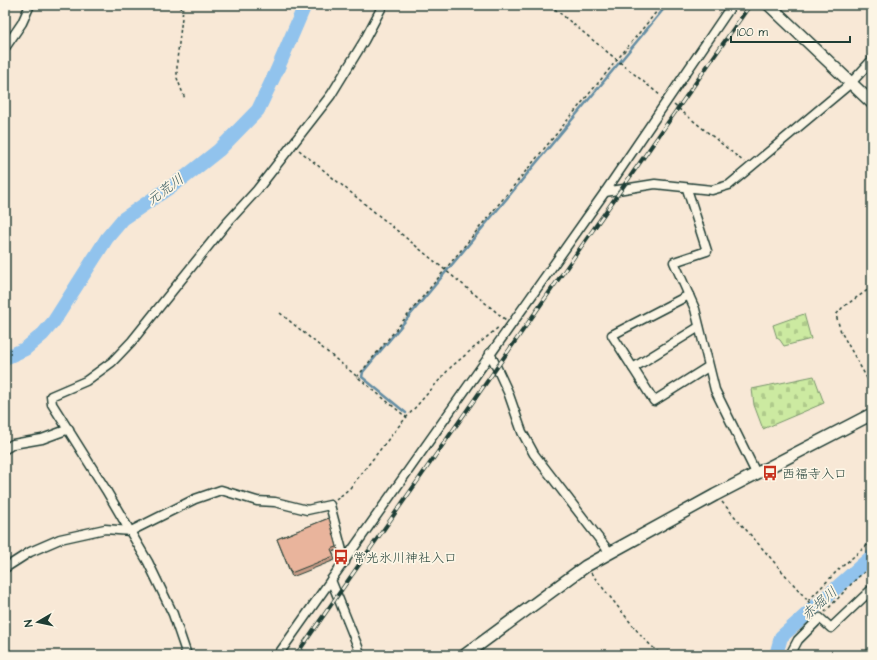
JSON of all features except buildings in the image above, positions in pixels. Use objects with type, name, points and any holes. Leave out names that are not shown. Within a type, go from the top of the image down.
[{"type":"street","points":[[5,48],[22,23],[30,5]]},
{"type":"street","points":[[187,655],[173,614],[130,531],[52,404],[51,396],[86,381],[112,362],[132,341],[226,224],[257,190],[331,95],[384,5]]},
{"type":"street","points":[[278,655],[345,562],[511,323],[605,192],[732,5]]},
{"type":"street","points":[[769,5],[872,103]]},
{"type":"street","points":[[605,192],[655,184],[687,189],[712,190],[730,184],[852,83],[872,60]]},
{"type":"street","points":[[687,189],[707,251],[674,262],[689,295],[715,390],[756,473]]},
{"type":"street","points":[[689,295],[612,334],[654,401],[708,367]]},
{"type":"street","points":[[633,368],[699,327]]},
{"type":"street","points":[[490,353],[508,392],[522,432],[534,454],[610,553]]},
{"type":"street","points":[[468,654],[586,566],[756,473],[872,414]]},
{"type":"street","points":[[5,449],[13,444],[42,439],[68,429]]},
{"type":"street","points":[[5,568],[30,552],[60,539],[104,529],[130,531],[195,499],[221,490],[257,501],[275,502],[306,510],[330,505],[345,562]]},
{"type":"street","points":[[331,580],[358,646],[360,655]]},
{"type":"street","points":[[790,655],[798,640],[820,618],[831,628],[872,589]]},
{"type":"path","points":[[175,5],[182,9],[177,60],[177,78],[185,99]]},
{"type":"path","points":[[550,5],[750,168]]},
{"type":"path","points":[[357,377],[662,5]]},
{"type":"path","points":[[292,144],[511,323]]},
{"type":"path","points":[[872,287],[843,307],[836,315],[841,332],[872,387]]},
{"type":"path","points":[[280,313],[406,418]]},
{"type":"path","points":[[330,505],[350,488],[406,418],[451,367],[503,323],[511,323]]},
{"type":"path","points":[[715,495],[808,601],[820,618],[857,578],[872,566]]},
{"type":"path","points":[[808,601],[838,570],[872,541]]},
{"type":"path","points":[[586,566],[637,631],[661,655]]},
{"type":"green space","points":[[804,314],[811,339],[784,346],[777,338],[773,325]]},
{"type":"green space","points":[[814,376],[824,403],[763,429],[754,405],[752,389]]},
{"type":"waterway","name":"元荒川","points":[[5,358],[25,349],[43,334],[54,321],[107,238],[123,219],[185,177],[219,150],[258,110],[305,5]]},
{"type":"waterway","points":[[406,413],[362,377],[363,372],[667,5]]},
{"type":"waterway","name":"赤堀川","points":[[776,655],[781,637],[872,556]]},
{"type":"railway","points":[[296,655],[750,5]]},
{"type":"place","name":"西福寺入口","points":[[770,473]]},
{"type":"place","name":"常光氷川神社入口","points":[[341,557]]}]
